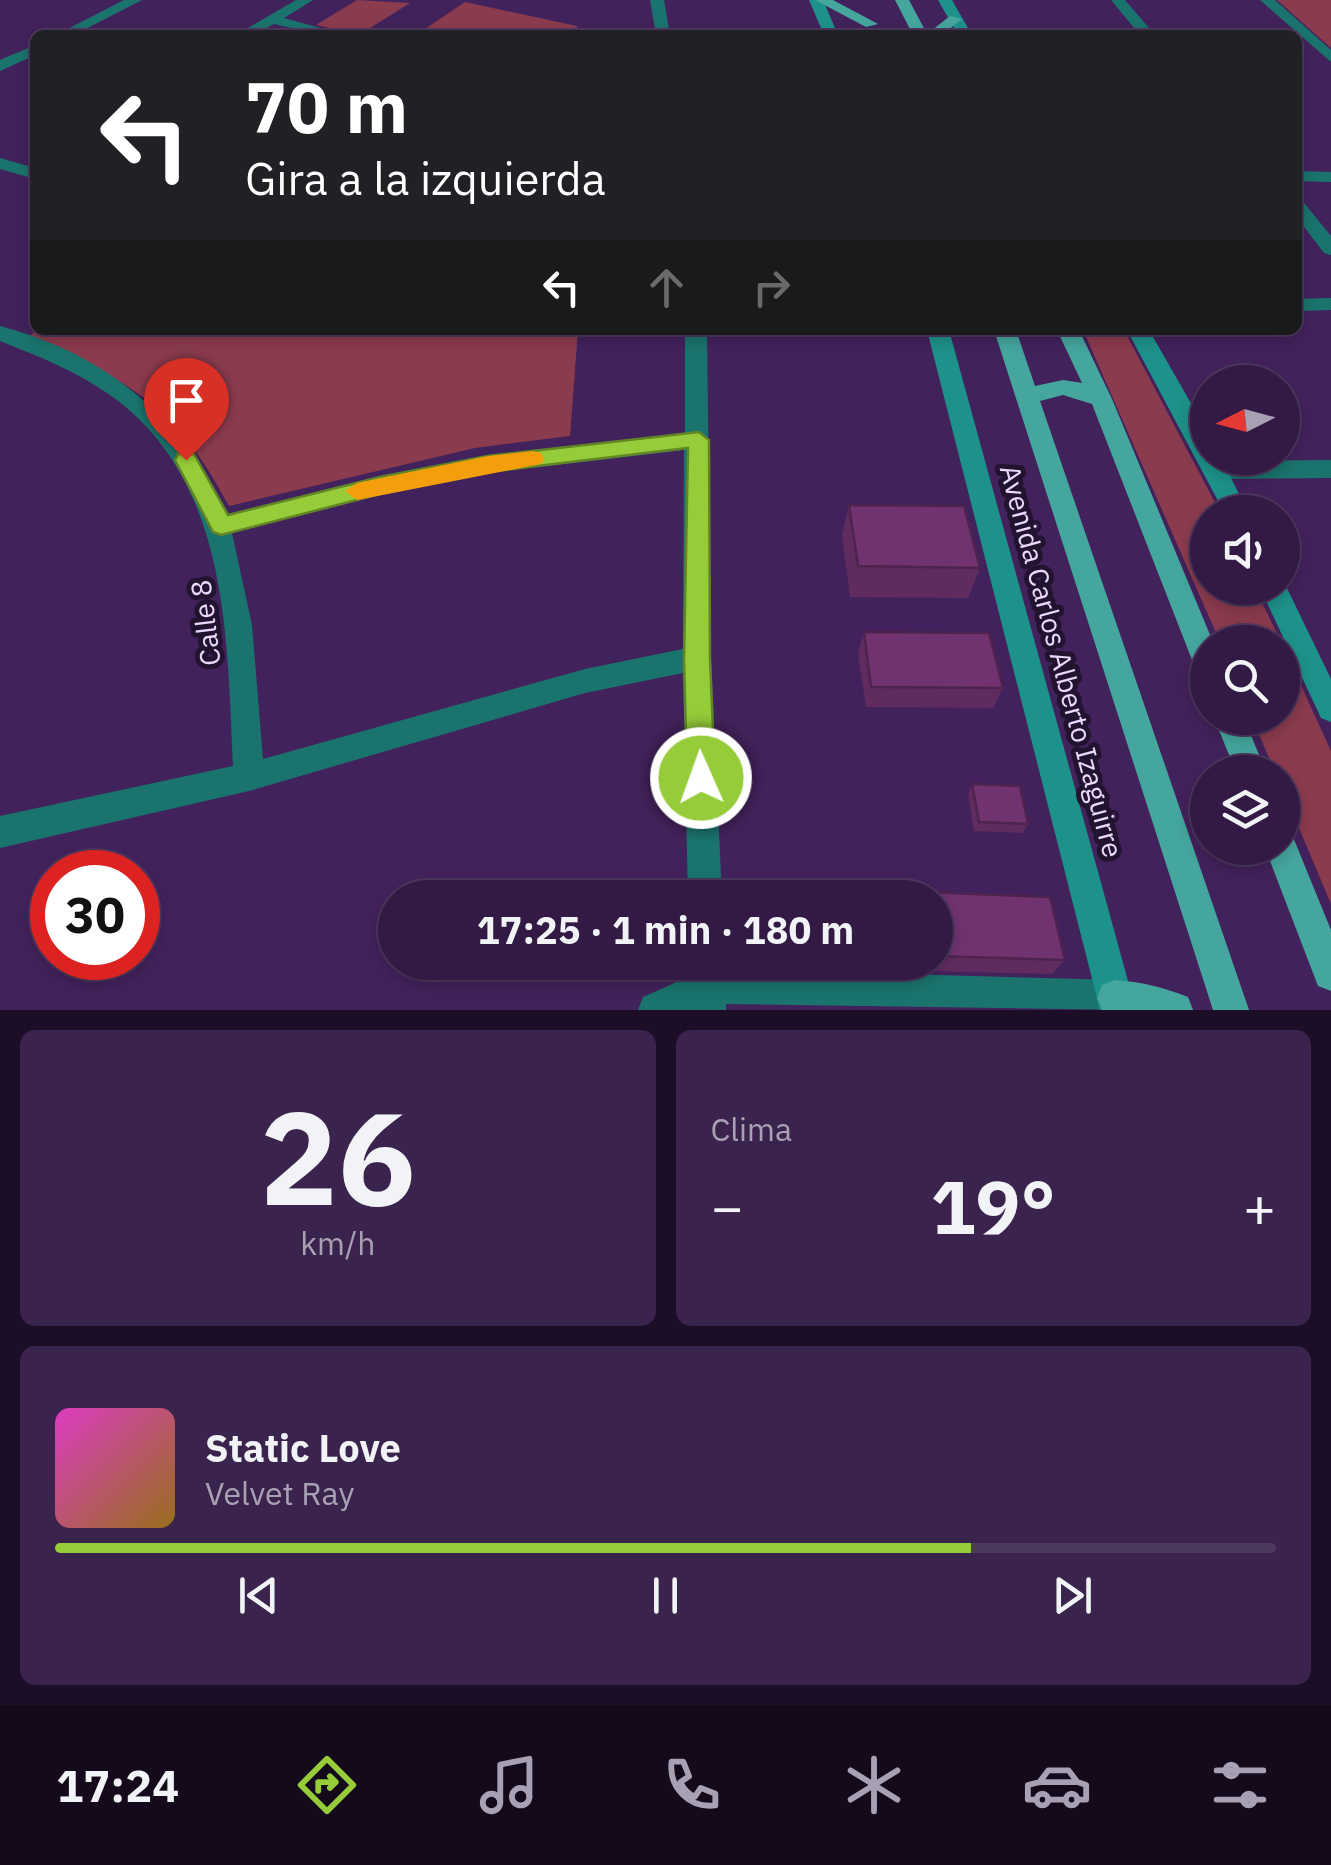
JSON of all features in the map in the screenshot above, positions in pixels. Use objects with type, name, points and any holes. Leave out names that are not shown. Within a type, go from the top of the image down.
[{"type":"main road","points":[[820,0],[874,30]]},
{"type":"main road","points":[[860,0],[874,30]]},
{"type":"main road","points":[[902,0],[917,30]]},
{"type":"main road","points":[[940,30],[955,18]]},
{"type":"main road","name":"Avenida Carlos Alberto Izaguirre","points":[[1006,335],[1231,1010]]},
{"type":"main road","points":[[1070,335],[1101,399],[1192,625]]},
{"type":"main road","points":[[1026,400],[1049,387],[1062,386],[1101,399]]},
{"type":"main road","points":[[1287,865],[1331,973]]},
{"type":"main road","points":[[1117,1004],[1149,1001],[1175,1010]]},
{"type":"street","points":[[73,30],[135,0]]},
{"type":"street","points":[[252,30],[306,0]]},
{"type":"street","points":[[657,0],[662,30]]},
{"type":"street","points":[[820,0],[830,30]]},
{"type":"street","points":[[945,0],[962,30]]},
{"type":"street","points":[[1118,0],[1144,30]]},
{"type":"street","points":[[1266,0],[1300,30]]},
{"type":"street","points":[[272,19],[318,30]]},
{"type":"street","points":[[1302,32],[1331,58]]},
{"type":"street","points":[[0,44],[30,51]]},
{"type":"street","points":[[0,66],[30,51]]},
{"type":"street","points":[[5,164],[30,153]]},
{"type":"street","points":[[5,164],[30,172]]},
{"type":"street","points":[[1302,176],[1331,176]]},
{"type":"street","points":[[1302,212],[1331,249]]},
{"type":"street","points":[[1302,305],[1331,304]]},
{"type":"street","name":"Calle 8","points":[[0,333],[98,379],[134,402],[171,438],[191,467],[221,526],[238,608],[249,777]]},
{"type":"street","points":[[696,335],[697,658],[704,880]]},
{"type":"street","name":"Avenida Carlos Alberto Izaguirre","points":[[939,335],[1117,1004]]},
{"type":"street","points":[[1141,335],[1190,423]]},
{"type":"street","points":[[221,526],[488,464],[699,440]]},
{"type":"street","points":[[1300,468],[1331,470]]},
{"type":"street","points":[[1280,605],[1331,709]]},
{"type":"street","points":[[0,832],[249,777],[585,682],[697,658]]},
{"type":"street","points":[[656,1010],[708,986],[1117,1004]]},
{"type":"shaded area","points":[[357,0],[410,3],[367,30],[316,25]]},
{"type":"shaded area","points":[[1277,0],[1331,0],[1331,48]]},
{"type":"shaded area","points":[[465,2],[577,26],[577,30],[423,30]]},
{"type":"shaded area","points":[[578,335],[570,436],[475,448],[229,506],[189,443],[147,400],[95,368],[29,336]]},
{"type":"shaded area","points":[[1085,335],[1127,335],[1190,455],[1190,475],[1200,475],[1211,495],[1190,495],[1190,574]]},
{"type":"shaded area","points":[[1204,605],[1263,605],[1273,625],[1213,625]]},
{"type":"shaded area","points":[[1300,683],[1331,751],[1331,904],[1300,830],[1300,755],[1268,755],[1259,735],[1300,735]]},
{"type":"building","points":[[849,505],[964,506],[980,568],[858,566]]},
{"type":"building","points":[[864,632],[989,633],[1003,688],[871,687]]},
{"type":"building","points":[[972,784],[1020,786],[1028,824],[979,822]]},
{"type":"building","points":[[953,893],[1050,897],[1065,960],[953,957]]},
{"type":"slow traffic","points":[[357,491],[488,464],[533,459]]},
{"type":"route","points":[[186,460],[221,526],[488,464],[699,440],[697,658],[701,778]]}]
